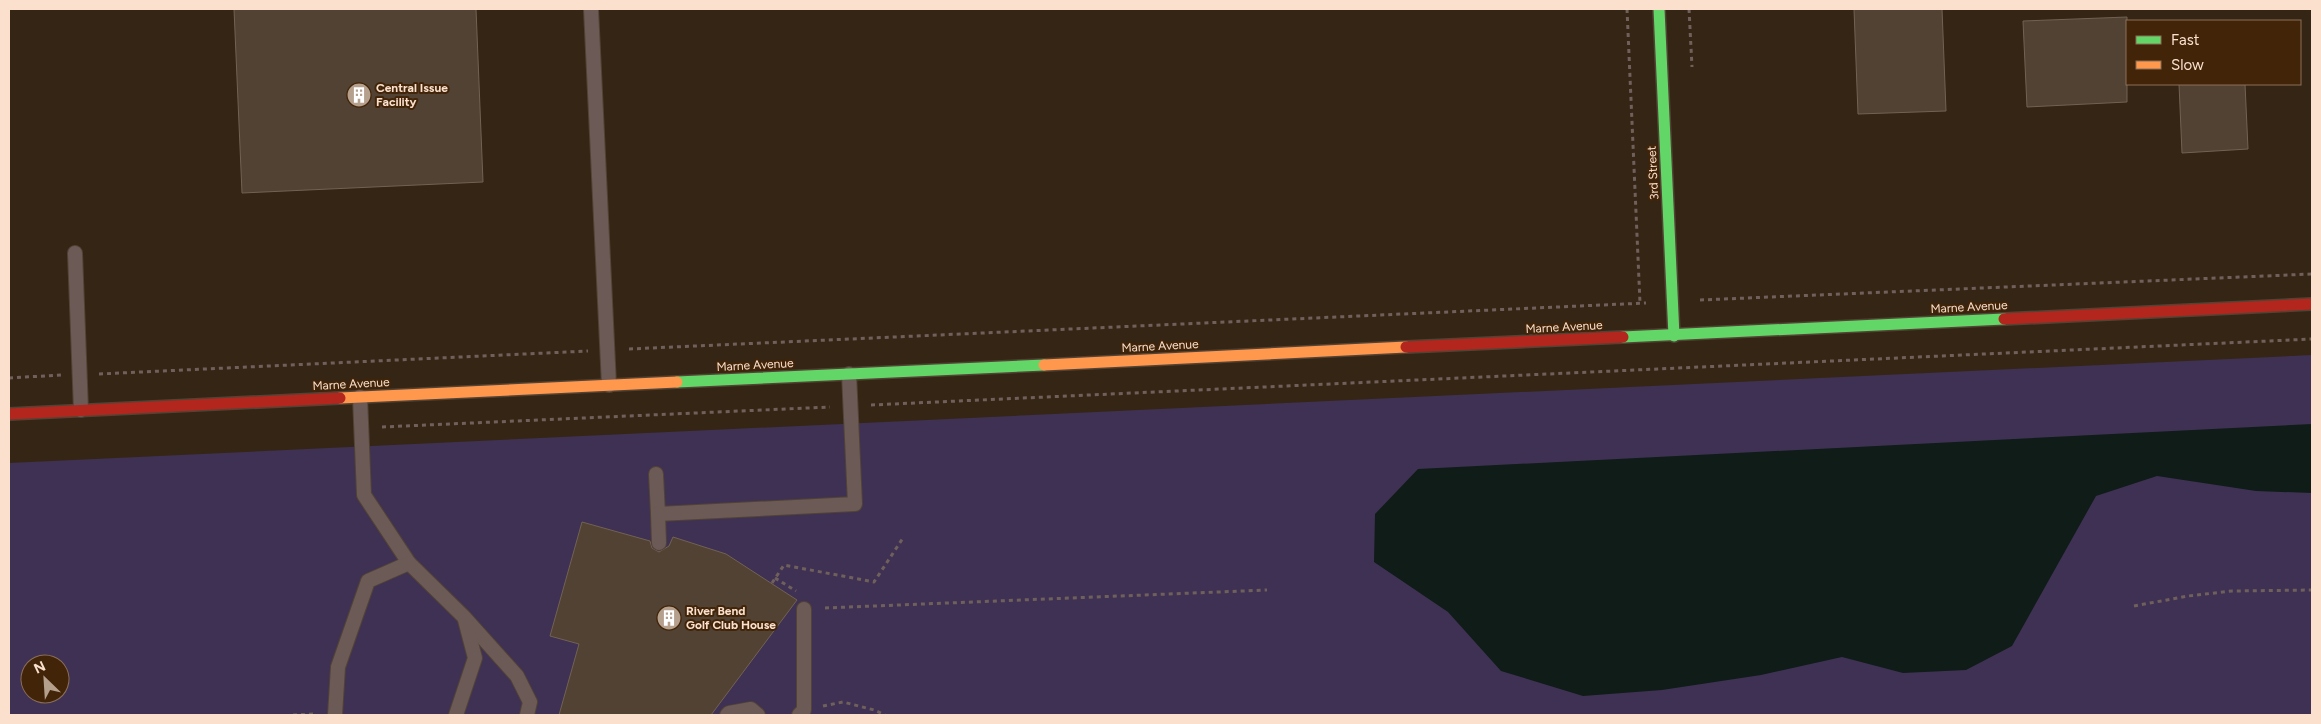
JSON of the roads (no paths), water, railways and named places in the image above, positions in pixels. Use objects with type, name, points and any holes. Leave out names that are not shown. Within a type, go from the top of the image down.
[{"type":"street","name":"3rd Street","points":[[1659,9],[1674,336]]},
{"type":"street","name":"Marne Avenue","points":[[9,414],[1642,338],[2312,304]]},
{"type":"lane","points":[[591,9],[609,386]]},
{"type":"lane","points":[[74,253],[81,410]]},
{"type":"lane","points":[[658,514],[855,504],[849,374]]},
{"type":"lane","points":[[360,397],[364,495],[409,563],[464,617],[518,676],[530,702],[527,715]]},
{"type":"lane","points":[[656,474],[659,543]]},
{"type":"lane","points":[[335,715],[338,667],[368,581],[409,563]]},
{"type":"lane","points":[[802,713],[804,609]]},
{"type":"lane","points":[[456,715],[475,658],[464,617]]},
{"type":"lane","points":[[727,715],[751,709],[758,715]]},
{"type":"place","name":"Central Issue Facility","points":[[359,95]]},
{"type":"place","name":"River Bend Golf Club House","points":[[669,618]]}]
